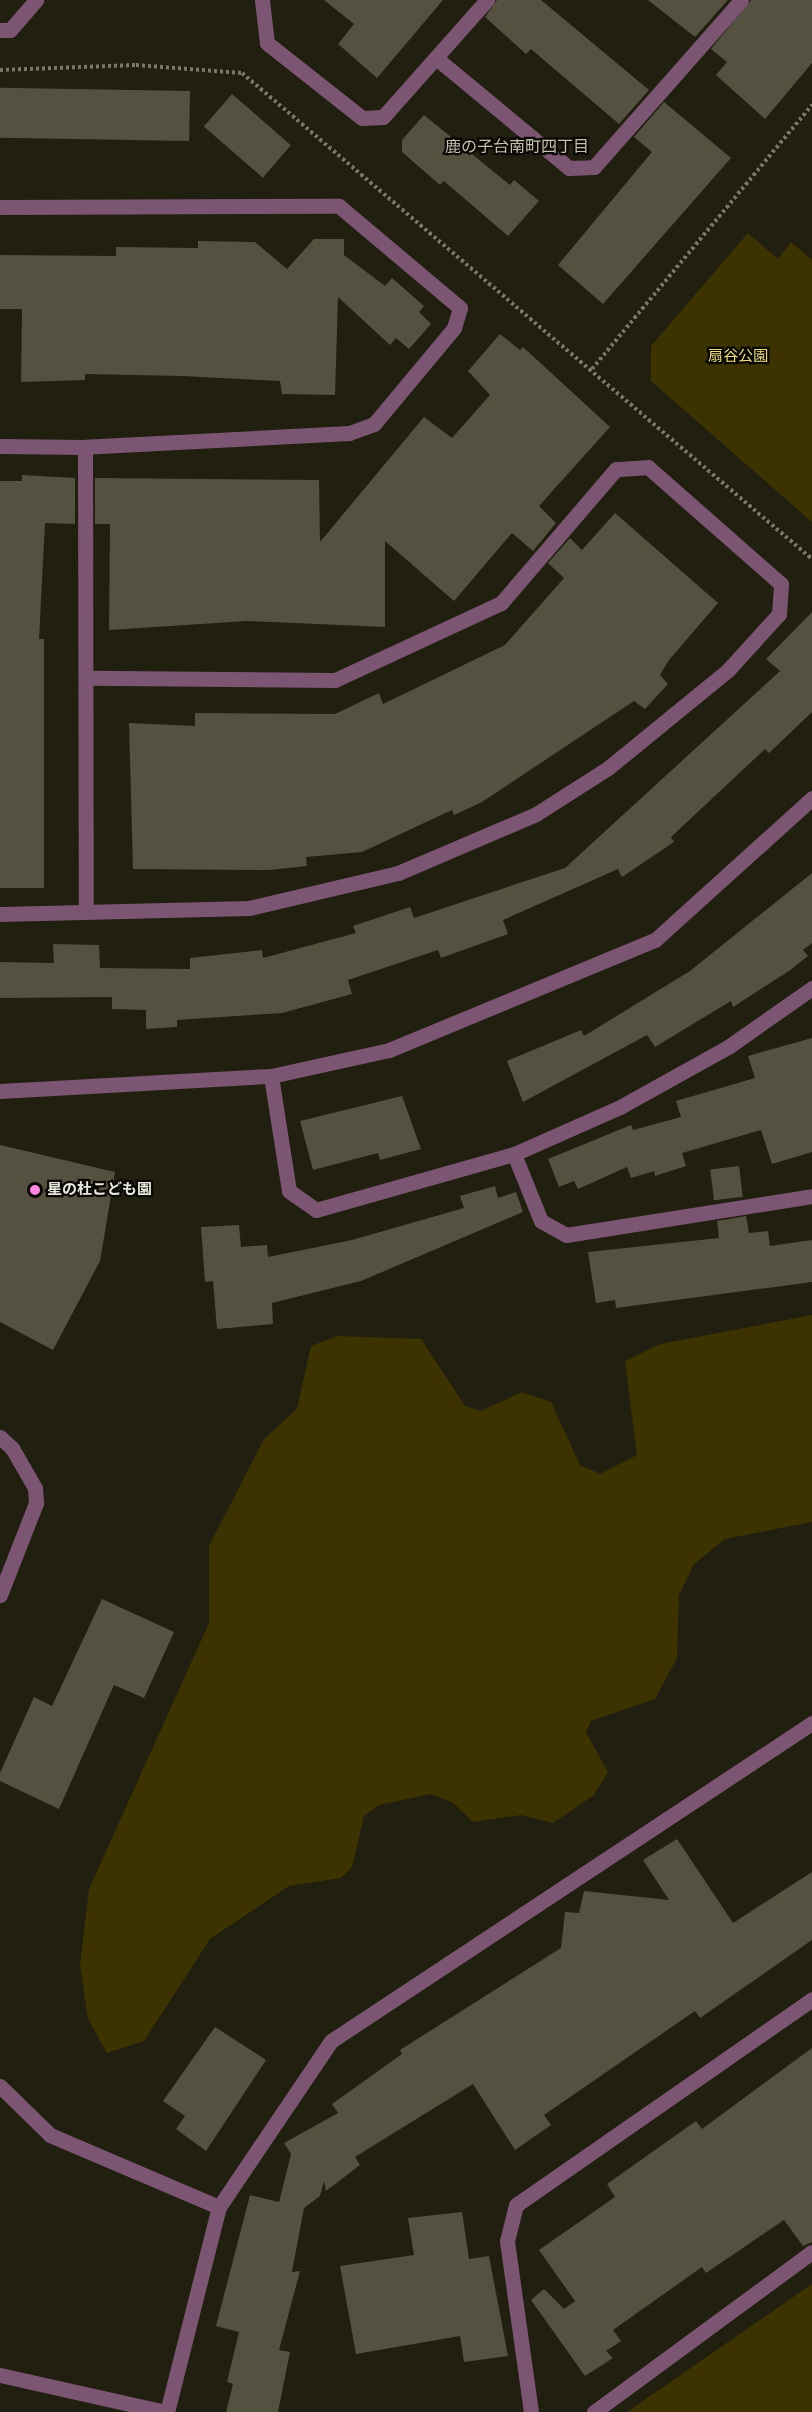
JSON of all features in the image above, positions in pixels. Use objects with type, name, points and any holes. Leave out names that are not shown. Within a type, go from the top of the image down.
[{"type":"street","points":[[0,30],[10,30],[36,0]]},
{"type":"street","points":[[262,0],[267,43],[362,118],[383,117],[487,0]]},
{"type":"street","points":[[436,58],[569,168],[594,167],[741,0]]},
{"type":"street","points":[[0,207],[339,206],[460,308],[454,328],[374,424],[349,433],[85,447],[0,446]]},
{"type":"street","points":[[85,447],[88,678],[86,911]]},
{"type":"street","points":[[0,914],[249,908],[398,873],[536,814],[608,768],[728,670],[779,614],[781,584],[648,467],[616,469],[501,603],[335,680],[88,678]]},
{"type":"street","points":[[0,1091],[272,1076],[389,1050],[655,940],[812,798]]},
{"type":"street","points":[[272,1076],[289,1191],[316,1210],[514,1154],[620,1107],[718,1052],[812,988]]},
{"type":"street","points":[[514,1154],[541,1221],[567,1235],[812,1196]]},
{"type":"street","points":[[0,1437],[12,1448],[35,1488],[36,1503],[0,1594]]},
{"type":"street","points":[[0,2375],[166,2412],[219,2207],[331,2041],[812,1723]]},
{"type":"street","points":[[531,2412],[507,2241],[516,2205],[812,1999]]},
{"type":"street","points":[[0,2086],[50,2135],[219,2207]]},
{"type":"street","points":[[594,2412],[812,2252]]},
{"type":"path","points":[[591,370],[812,105]]},
{"type":"path","points":[[803,551],[812,559]]},
{"type":"green space","name":"扇谷公園","points":[[748,233],[778,259],[791,242],[812,260],[812,522],[651,381],[651,346]]},
{"type":"green space","points":[[812,1315],[812,1522],[725,1539],[694,1564],[679,1595],[677,1658],[655,1699],[591,1721],[586,1732],[608,1772],[594,1795],[553,1823],[521,1815],[473,1822],[453,1803],[431,1794],[379,1805],[364,1816],[352,1867],[341,1878],[289,1886],[210,1939],[144,2041],[107,2053],[88,2019],[80,1965],[89,1889],[209,1623],[209,1546],[264,1439],[297,1409],[311,1346],[337,1336],[421,1339],[465,1406],[481,1411],[522,1392],[551,1402],[580,1465],[600,1474],[637,1455],[625,1361],[660,1344]]},
{"type":"green space","points":[[812,2284],[812,2412],[627,2412]]},
{"type":"building","points":[[324,0],[443,0],[377,78],[338,44],[354,24]]},
{"type":"building","points":[[497,0],[541,0],[649,90],[619,124],[531,49],[526,54],[485,17]]},
{"type":"building","points":[[648,0],[728,0],[695,37]]},
{"type":"building","points":[[751,0],[812,0],[812,63],[765,119],[716,75],[727,62],[711,49]]},
{"type":"building","points":[[0,88],[190,91],[189,141],[0,138]]},
{"type":"building","points":[[232,94],[291,145],[263,178],[204,126]]},
{"type":"building","points":[[664,102],[731,158],[603,304],[558,265],[652,152],[634,137]]},
{"type":"building","points":[[424,115],[510,185],[514,180],[539,201],[508,236],[444,181],[440,185],[402,152],[402,140]]},
{"type":"building","points":[[314,239],[344,239],[344,255],[385,286],[392,278],[424,306],[419,312],[431,324],[409,349],[396,338],[390,345],[338,297],[335,395],[282,394],[280,381],[182,376],[85,374],[85,380],[21,382],[22,309],[0,309],[0,255],[116,256],[116,247],[198,248],[198,241],[255,242],[287,269]]},
{"type":"building","points":[[500,334],[520,350],[523,347],[610,427],[539,506],[556,523],[533,551],[512,533],[454,601],[385,541],[385,627],[247,621],[109,630],[110,524],[95,524],[95,478],[319,480],[320,542],[424,417],[452,438],[490,395],[468,371]]},
{"type":"building","points":[[22,475],[75,478],[75,524],[45,523],[39,639],[44,639],[44,888],[0,888],[0,481],[22,481]]},
{"type":"building","points":[[615,513],[718,603],[669,660],[660,675],[668,684],[645,709],[634,701],[482,802],[454,815],[452,810],[362,852],[306,857],[307,866],[269,870],[133,869],[129,723],[195,726],[195,713],[335,714],[379,693],[383,704],[505,645],[564,578],[548,563],[570,538],[582,550]]},
{"type":"building","points":[[812,612],[812,712],[769,753],[765,749],[671,837],[674,842],[622,877],[618,869],[503,920],[508,934],[441,958],[438,950],[348,980],[352,994],[282,1013],[177,1020],[177,1027],[146,1029],[146,1010],[112,1009],[112,997],[0,998],[0,962],[54,963],[53,944],[99,945],[100,968],[190,969],[190,958],[262,950],[263,958],[356,933],[353,926],[410,907],[414,918],[565,868],[780,671],[766,659]]},
{"type":"building","points":[[812,873],[812,943],[803,950],[808,956],[733,1007],[731,1001],[655,1047],[647,1035],[523,1102],[507,1061],[581,1030],[584,1036],[690,971]]},
{"type":"building","points":[[812,1038],[812,1152],[772,1164],[761,1130],[682,1153],[686,1166],[655,1176],[654,1171],[631,1178],[627,1167],[578,1189],[574,1181],[559,1187],[548,1159],[631,1125],[633,1130],[681,1117],[676,1101],[755,1078],[748,1056]]},
{"type":"building","points":[[402,1096],[421,1149],[380,1160],[378,1153],[313,1170],[300,1121]]},
{"type":"building","points":[[0,1145],[115,1172],[100,1261],[53,1350],[0,1322]]},
{"type":"building","points":[[739,1166],[743,1197],[714,1200],[710,1170]]},
{"type":"building","points":[[495,1186],[498,1198],[516,1192],[523,1212],[361,1281],[272,1303],[273,1324],[217,1329],[213,1281],[205,1282],[201,1227],[239,1225],[241,1247],[267,1245],[268,1257],[352,1240],[464,1208],[460,1196]]},
{"type":"building","points":[[746,1216],[749,1233],[768,1231],[770,1246],[812,1240],[812,1282],[616,1308],[615,1300],[596,1303],[588,1252],[719,1238],[717,1221]]},
{"type":"building","points":[[102,1599],[174,1632],[144,1698],[114,1685],[59,1809],[0,1781],[0,1773],[34,1697],[52,1706]]},
{"type":"building","points":[[677,1839],[733,1923],[812,1872],[812,1940],[700,2018],[695,2011],[544,2115],[551,2125],[515,2150],[473,2084],[355,2157],[360,2165],[326,2191],[324,2181],[320,2196],[304,2208],[292,2272],[300,2271],[279,2350],[290,2352],[278,2412],[226,2412],[233,2384],[227,2382],[239,2332],[216,2326],[250,2195],[279,2202],[291,2154],[284,2143],[338,2113],[332,2104],[402,2054],[400,2050],[561,1948],[565,1912],[579,1913],[584,1891],[669,1900],[643,1860]]},
{"type":"building","points":[[215,2027],[266,2060],[206,2151],[176,2129],[185,2116],[163,2101]]},
{"type":"building","points":[[812,2048],[812,2242],[803,2246],[784,2220],[706,2273],[702,2267],[613,2330],[621,2341],[606,2351],[613,2358],[585,2376],[531,2300],[544,2289],[564,2309],[575,2301],[539,2250],[615,2197],[607,2184],[696,2121],[702,2129]]},
{"type":"building","points":[[462,2212],[469,2259],[489,2256],[508,2356],[464,2362],[460,2336],[356,2354],[340,2266],[414,2255],[408,2218]]},
{"type":"place","name":"星の杜こども園","points":[[35,1190]]},
{"type":"district","name":"鹿の子台南町四丁目","points":[[517,147]]}]
